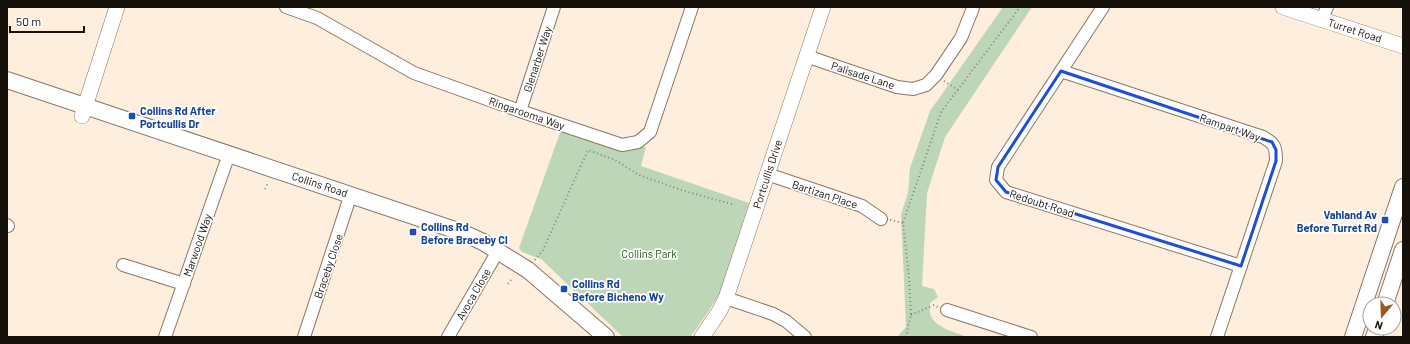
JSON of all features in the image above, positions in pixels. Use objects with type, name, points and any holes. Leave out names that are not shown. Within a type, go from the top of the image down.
[{"type":"main road","name":"Collins Road","points":[[7,80],[79,109],[350,199],[476,250],[496,256],[526,281],[600,336]]},
{"type":"main road","name":"Collins Road","points":[[7,90],[79,109]]},
{"type":"main road","points":[[1353,337],[1403,187]]},
{"type":"main road","points":[[1388,296],[1403,250]]},
{"type":"street","points":[[79,109],[90,64],[108,7]]},
{"type":"street","points":[[79,109],[117,7]]},
{"type":"street","name":"Ringarooma Way","points":[[286,7],[318,18],[414,74],[520,111],[622,144],[638,142],[650,132],[692,7]]},
{"type":"street","name":"Glenarber Way","points":[[520,111],[554,7]]},
{"type":"street","name":"Portcullis Drive","points":[[702,337],[719,312],[726,298],[823,7]]},
{"type":"street","name":"Redoubt Road","points":[[1103,7],[998,167],[996,180],[1006,192],[1241,266]]},
{"type":"street","name":"Turret Road","points":[[1283,7],[1324,13],[1403,46]]},
{"type":"street","name":"Palisade Lane","points":[[806,56],[897,87],[913,89],[926,85],[936,75],[961,38],[973,8]]},
{"type":"street","name":"Rampart Way","points":[[1061,71],[1263,137],[1272,142],[1276,150],[1276,161],[1217,337]]},
{"type":"street","name":"Marwood Way","points":[[166,337],[227,159]]},
{"type":"street","name":"Bartizan Place","points":[[767,174],[862,206],[881,220]]},
{"type":"street","name":"Braceby Close","points":[[304,337],[350,199]]},
{"type":"street","name":"Avoca Close","points":[[448,337],[496,256]]},
{"type":"street","points":[[123,265],[184,284]]},
{"type":"street","points":[[726,298],[773,314],[786,321],[805,337]]},
{"type":"street","points":[[946,310],[1031,337]]},
{"type":"path","points":[[905,337],[911,315],[909,277],[902,223],[941,112],[1020,7]]},
{"type":"path","points":[[936,75],[958,90]]},
{"type":"path","points":[[535,260],[543,250],[588,150],[614,160],[639,175],[681,190],[735,205]]},
{"type":"path","points":[[265,189],[268,183]]},
{"type":"path","points":[[508,284],[512,278]]},
{"type":"path","points":[[911,315],[934,306],[946,310]]},
{"type":"highlighted area","points":[[1061,71],[1272,142],[1276,150],[1276,161],[1241,266],[1006,192],[996,180],[998,167]]},
{"type":"green space","points":[[1003,7],[1032,7],[945,137],[927,193],[922,286],[934,289],[938,297],[930,303],[930,313],[933,320],[941,327],[967,337],[897,337],[906,327],[901,214],[908,193],[910,168],[930,111]]},
{"type":"green space","name":"Collins Park","points":[[562,127],[622,149],[646,147],[641,166],[749,203],[720,294],[690,337],[623,337],[541,259],[522,252],[519,248]]},
{"type":"place","name":"Collins Rd After Portcullis Dr","points":[[132,116]]},
{"type":"place","name":"Vahland Av Before Turret Rd","points":[[1385,220]]},
{"type":"place","name":"Collins Rd Before Braceby Cl","points":[[413,232]]},
{"type":"place","name":"Collins Rd Before Bicheno Wy","points":[[564,289]]}]
